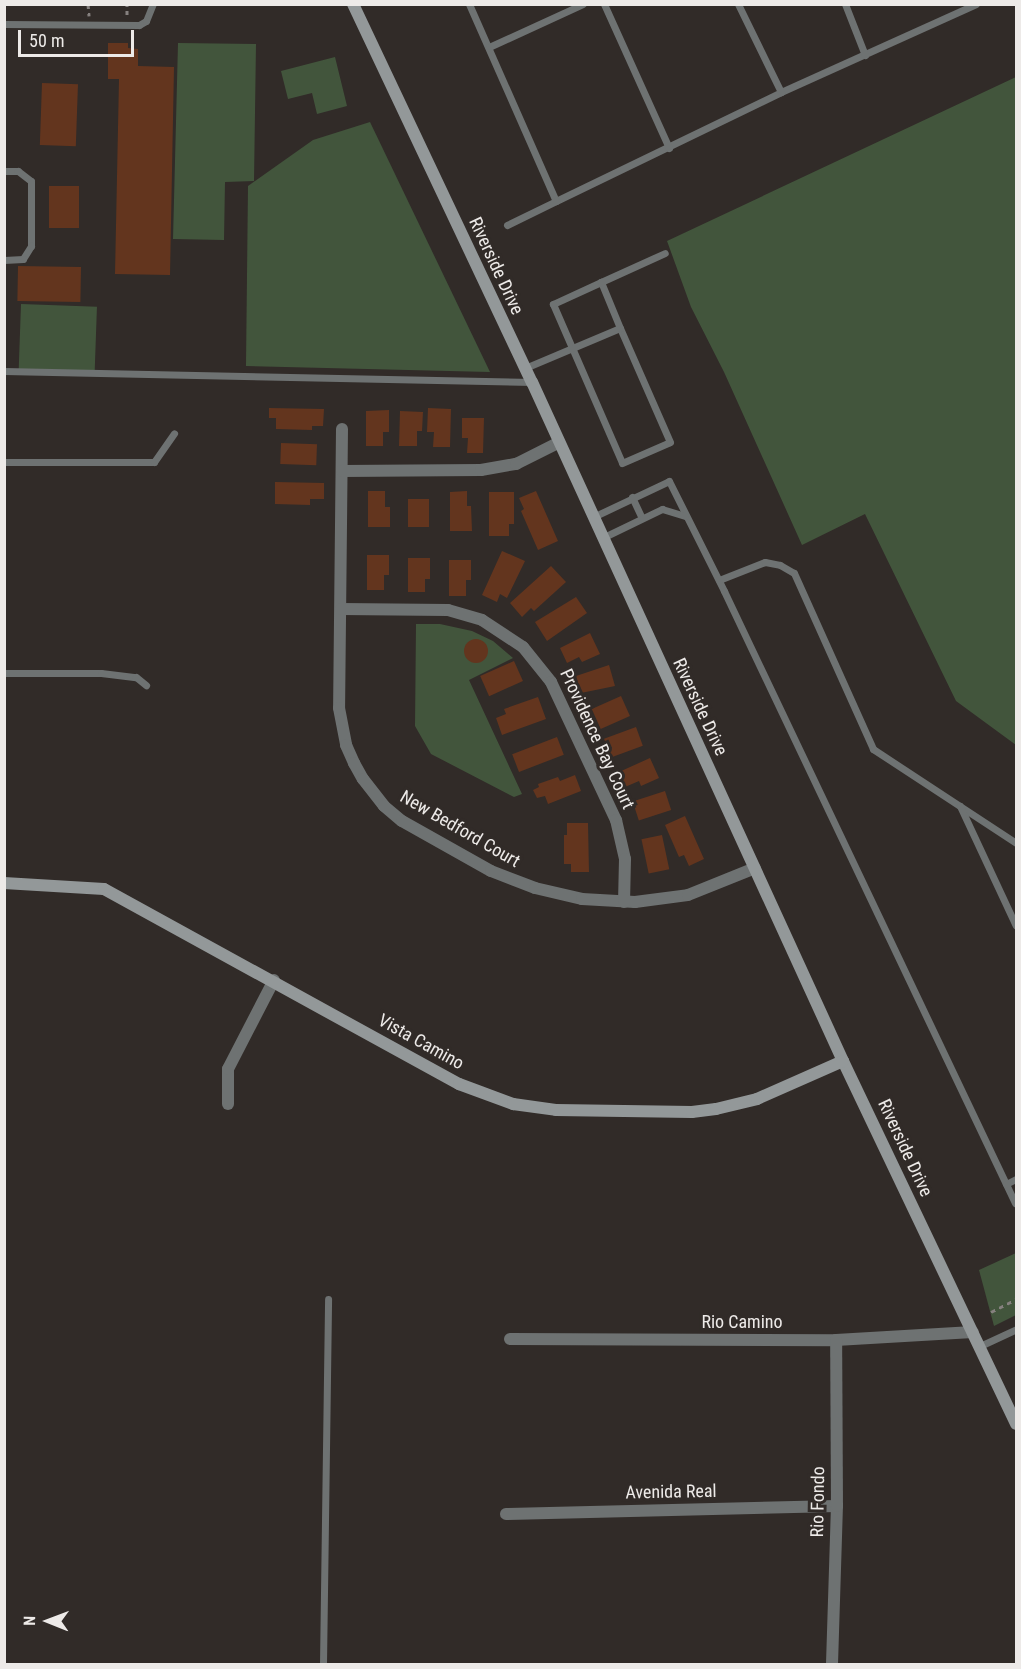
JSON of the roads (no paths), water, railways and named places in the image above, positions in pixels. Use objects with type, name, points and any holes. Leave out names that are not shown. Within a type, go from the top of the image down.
[{"type":"main road","name":"Riverside Drive","points":[[353,4],[532,382],[843,1061],[1017,1424]]},
{"type":"main road","name":"Vista Camino","points":[[4,883],[104,889],[274,980],[459,1084],[513,1104],[556,1110],[692,1112],[716,1109],[757,1100],[843,1061]]},
{"type":"street","name":"New Bedford Court","points":[[342,429],[339,708],[342,727],[354,763],[384,806],[402,821],[513,880],[558,895],[624,902],[688,896],[755,868]]},
{"type":"street","points":[[342,471],[481,470],[516,464],[558,443]]},
{"type":"street","name":"Providence Bay Court","points":[[341,609],[448,610],[465,614],[497,628],[528,652],[551,682],[616,820],[626,859],[624,902]]},
{"type":"street","points":[[228,1104],[228,1069],[274,980]]},
{"type":"street","name":"Rio Camino","points":[[510,1339],[836,1340],[973,1332]]},
{"type":"street","name":"Rio Fondo","points":[[832,1665],[837,1506],[836,1340]]},
{"type":"street","name":"Avenida Real","points":[[506,1514],[837,1506]]},
{"type":"lane","points":[[4,24],[139,25],[146,21],[153,4]]},
{"type":"lane","points":[[469,4],[556,201]]},
{"type":"lane","points":[[489,47],[583,4]]},
{"type":"lane","points":[[604,4],[669,148]]},
{"type":"lane","points":[[738,4],[781,92]]},
{"type":"lane","points":[[845,4],[865,55]]},
{"type":"lane","points":[[507,225],[781,92],[974,5]]},
{"type":"lane","points":[[4,171],[18,171],[31,181],[31,236],[30,246],[23,259],[4,260]]},
{"type":"lane","points":[[601,282],[670,442],[622,463],[553,304],[601,282],[665,253]]},
{"type":"lane","points":[[525,369],[620,328]]},
{"type":"lane","points":[[4,371],[532,382]]},
{"type":"lane","points":[[4,462],[154,462],[174,432]]},
{"type":"lane","points":[[592,517],[669,481],[1015,1203]]},
{"type":"lane","points":[[632,497],[642,518]]},
{"type":"lane","points":[[602,538],[662,508],[685,516]]},
{"type":"lane","points":[[718,580],[765,562],[780,565],[794,573],[873,748],[1017,843]]},
{"type":"lane","points":[[4,672],[101,673],[136,677],[146,685]]},
{"type":"lane","points":[[960,804],[1017,926]]},
{"type":"lane","points":[[1006,1184],[1017,1179]]},
{"type":"lane","points":[[323,1665],[328,1299]]},
{"type":"lane","points":[[980,1346],[1017,1329]]}]
